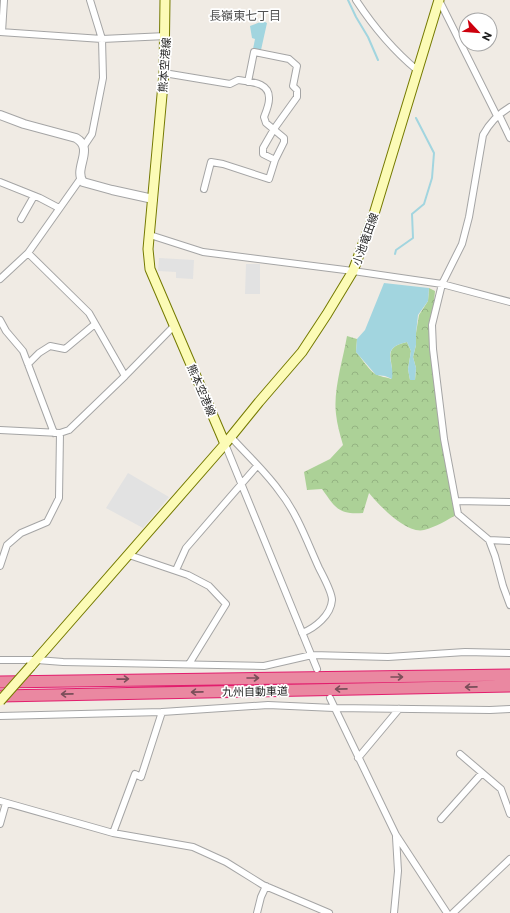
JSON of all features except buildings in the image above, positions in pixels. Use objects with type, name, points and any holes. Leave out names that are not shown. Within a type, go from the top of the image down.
[{"type":"highway","name":"九州自動車道","points":[[0,682],[510,675]]},
{"type":"highway","name":"九州自動車道","points":[[0,696],[510,686]]},
{"type":"main road","name":"熊本空港線","points":[[165,0],[166,36],[164,73],[148,249],[150,269],[174,326],[228,440]]},
{"type":"main road","name":"小池竜田線","points":[[228,440],[302,352],[353,271],[378,203],[439,0]]},
{"type":"main road","points":[[0,701],[228,440]]},
{"type":"street","points":[[84,146],[92,134],[101,85],[103,55],[102,39],[90,0]]},
{"type":"street","points":[[356,0],[365,14],[398,54],[417,70]]},
{"type":"street","points":[[439,0],[510,138]]},
{"type":"street","points":[[3,4],[1,32],[102,39],[166,36]]},
{"type":"street","points":[[248,82],[254,52],[289,59],[297,66],[293,86],[297,90],[297,97],[274,129],[263,148],[263,154],[275,160]]},
{"type":"street","points":[[164,73],[230,84],[238,80],[262,85],[268,91],[269,100],[264,118],[266,123],[284,138],[284,142],[275,160],[269,179],[223,164],[211,162],[204,190]]},
{"type":"street","points":[[510,107],[490,123],[483,135],[469,217],[462,244],[442,284],[432,325],[433,349],[444,439],[458,514],[489,540],[495,556],[502,586],[510,606]]},
{"type":"street","points":[[0,114],[24,124],[76,138],[81,141],[85,149],[80,175],[83,182],[153,199]]},
{"type":"street","points":[[0,279],[28,253],[81,178]]},
{"type":"street","points":[[0,182],[59,208]]},
{"type":"street","points":[[21,219],[34,196]]},
{"type":"street","points":[[150,235],[203,252],[442,284],[510,302]]},
{"type":"street","points":[[28,253],[89,313],[125,376]]},
{"type":"street","points":[[0,320],[6,331],[23,351],[57,433],[59,498],[47,522],[21,533],[7,545],[0,566]]},
{"type":"street","points":[[28,364],[39,353],[50,346],[65,349],[95,324]]},
{"type":"street","points":[[0,430],[57,433],[69,430],[174,326]]},
{"type":"street","points":[[228,440],[257,466],[281,492],[301,527],[328,588],[332,599],[328,609],[320,622],[310,630],[302,633]]},
{"type":"street","points":[[228,440],[242,483],[318,669]]},
{"type":"street","points":[[176,570],[186,548],[257,466]]},
{"type":"street","points":[[456,501],[510,502]]},
{"type":"street","points":[[489,540],[510,541]]},
{"type":"street","points":[[128,555],[188,575],[209,586],[226,604],[189,664]]},
{"type":"street","points":[[0,660],[34,663],[64,662],[264,666],[312,655],[388,657],[465,652],[510,653]]},
{"type":"street","points":[[330,698],[396,835],[446,913]]},
{"type":"street","points":[[0,716],[162,712],[268,705],[334,708],[510,709]]},
{"type":"street","points":[[358,758],[400,709]]},
{"type":"street","points":[[113,833],[135,774],[141,777],[162,712]]},
{"type":"street","points":[[460,754],[501,789],[510,814]]},
{"type":"street","points":[[441,819],[482,773]]},
{"type":"street","points":[[0,824],[3,802],[113,833],[193,847],[226,862],[266,886],[329,913]]},
{"type":"street","points":[[394,913],[398,871],[396,835]]},
{"type":"street","points":[[453,913],[510,858]]},
{"type":"street","points":[[257,913],[261,897],[266,886]]},
{"type":"green space","points":[[429,288],[435,291],[432,325],[433,349],[458,514],[433,527],[424,530],[417,530],[409,528],[394,518],[369,493],[363,513],[348,513],[342,511],[330,501],[322,489],[307,490],[304,472],[330,459],[343,445],[337,422],[335,405],[337,385],[347,336],[357,339],[356,352],[374,373],[391,379],[391,352],[393,348],[407,342],[411,351],[408,369],[410,380],[415,380],[416,368],[413,357],[416,345],[416,333],[419,315],[428,301]]},
{"type":"shaded area","points":[[159,258],[194,260],[193,279],[176,278],[176,272],[158,271]]},
{"type":"shaded area","points":[[246,264],[260,264],[260,294],[245,294]]},
{"type":"shaded area","points":[[128,473],[169,497],[143,528],[106,508]]},
{"type":"water","points":[[263,21],[267,23],[261,50],[253,49],[255,39],[252,38],[250,26]]},
{"type":"water","points":[[384,283],[429,288],[428,301],[418,315],[416,345],[413,357],[416,368],[415,380],[410,380],[408,369],[411,351],[407,342],[393,348],[391,352],[392,379],[385,376],[376,375],[356,352],[357,339],[365,330]]},
{"type":"waterway","points":[[348,0],[368,37],[378,60]]},
{"type":"waterway","points":[[395,254],[396,250],[413,238],[412,214],[424,204],[432,178],[434,153],[416,118]]},
{"type":"district","name":"長嶺東七丁目","points":[[245,15]]}]
